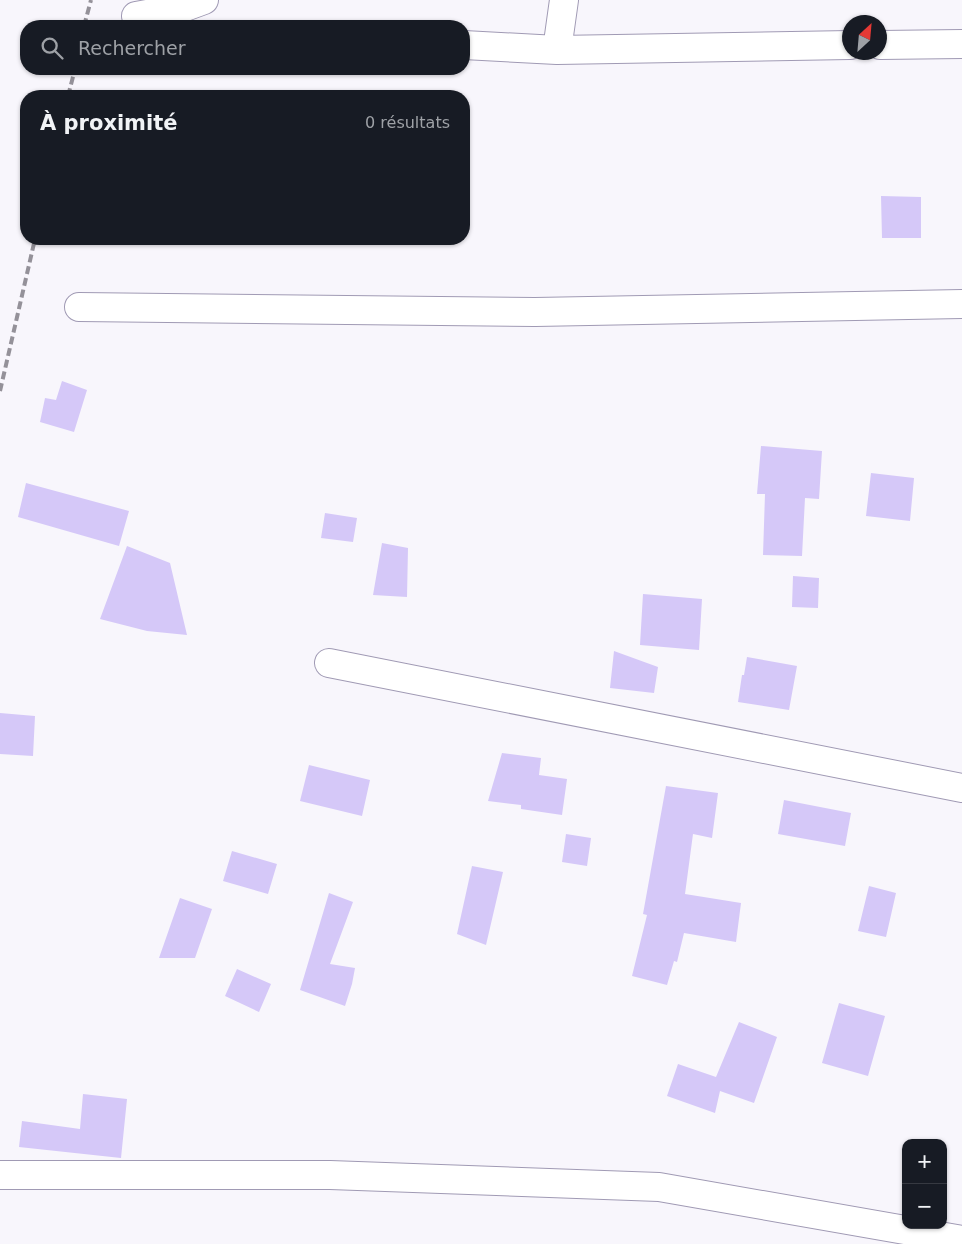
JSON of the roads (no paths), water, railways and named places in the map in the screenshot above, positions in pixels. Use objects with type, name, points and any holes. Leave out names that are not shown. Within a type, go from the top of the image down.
[{"type":"street","points":[[136,16],[185,7],[204,0]]},
{"type":"street","points":[[557,50],[564,0]]},
{"type":"street","points":[[887,45],[962,44]]},
{"type":"street","points":[[470,45],[557,50],[842,46]]},
{"type":"street","points":[[79,307],[536,312],[962,304]]},
{"type":"street","points":[[329,662],[962,788]]},
{"type":"street","points":[[0,1175],[330,1175],[659,1187],[962,1240]]},
{"type":"railway","points":[[86,20],[91,0]]},
{"type":"railway","points":[[70,90],[73,75]]},
{"type":"railway","points":[[0,391],[34,245]]}]
